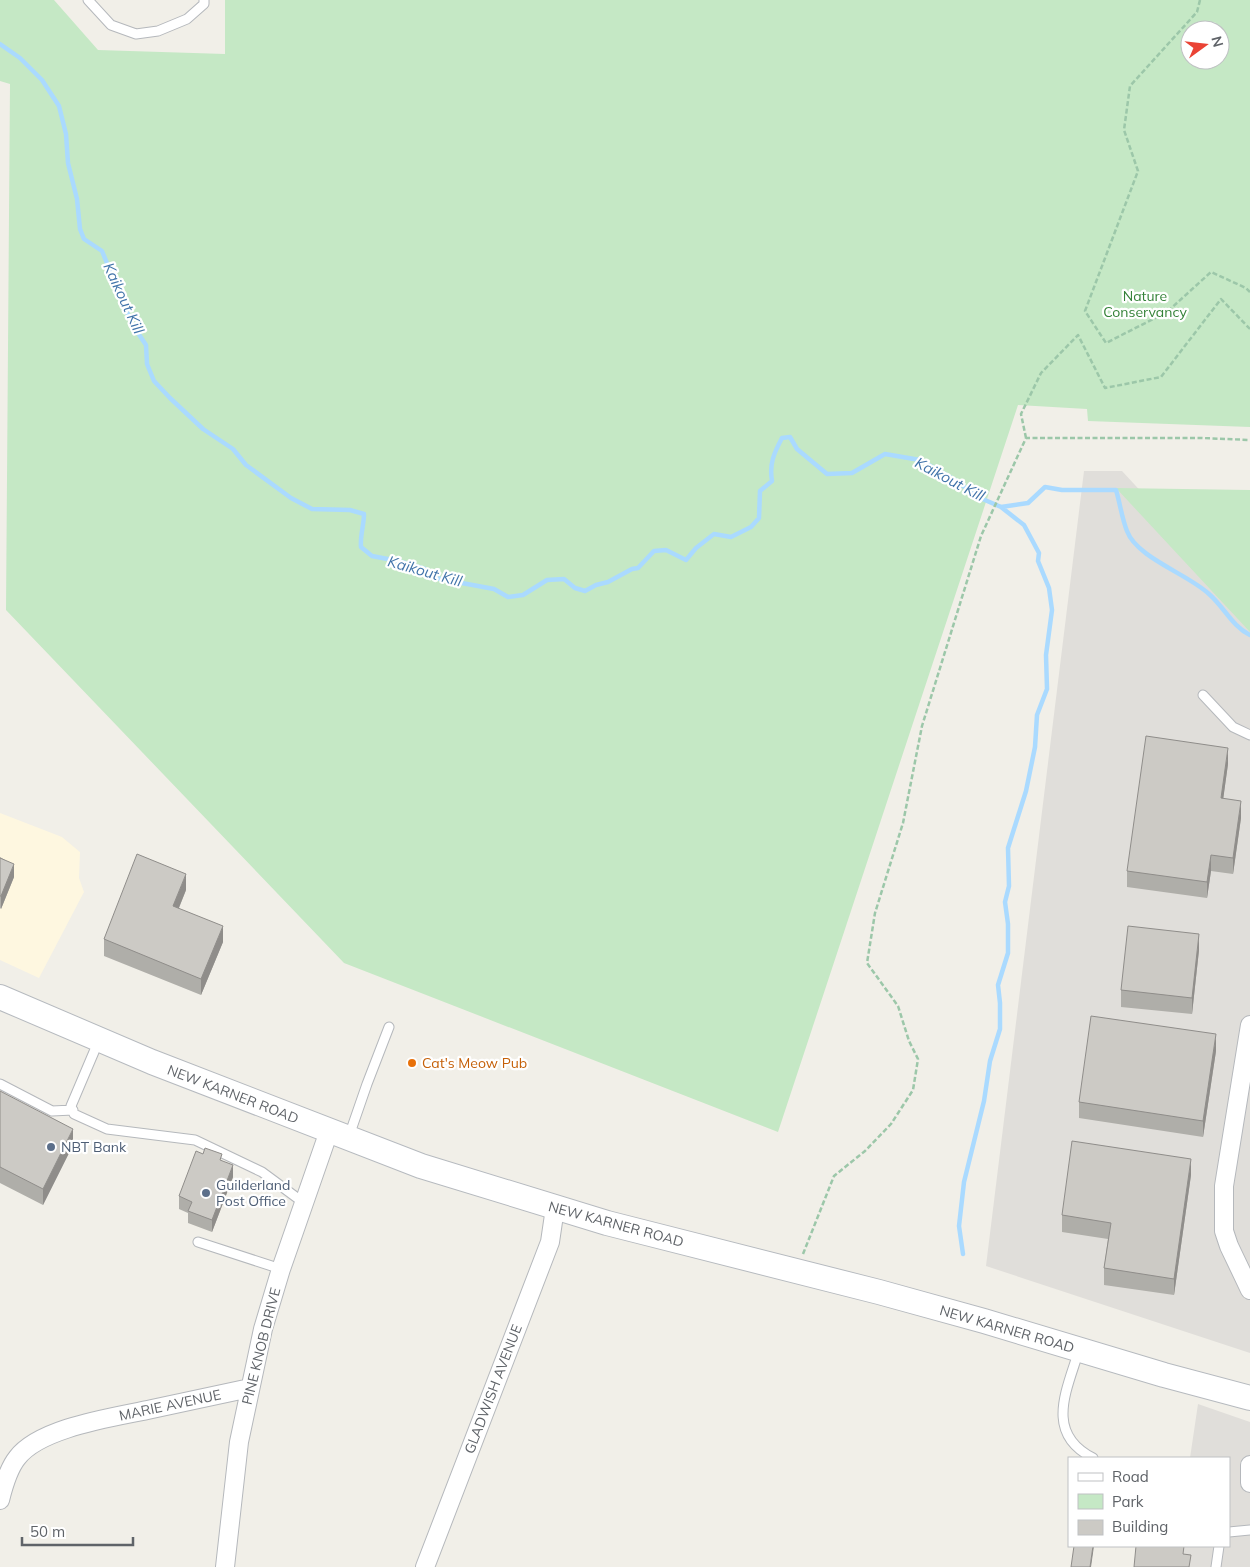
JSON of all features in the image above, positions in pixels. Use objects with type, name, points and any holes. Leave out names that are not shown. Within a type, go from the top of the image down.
[{"type":"main road","name":"NEW KARNER ROAD","points":[[0,997],[152,1062],[420,1166],[607,1223],[984,1321],[1164,1375],[1250,1398]]},
{"type":"street","points":[[1250,1025],[1224,1186],[1224,1232],[1250,1290]]},
{"type":"street","name":"PINE KNOB DRIVE","points":[[225,1567],[239,1442],[263,1328],[304,1203],[339,1135]]},
{"type":"street","name":"GLADWISH AVENUE","points":[[425,1567],[550,1242],[555,1208]]},
{"type":"street","name":"MARIE AVENUE","points":[[0,1500],[16,1458],[38,1440],[51,1434],[90,1423],[250,1388]]},
{"type":"street","points":[[1250,1466],[1250,1483]]},
{"type":"lane","points":[[88,0],[111,25],[136,34],[158,31],[187,19],[204,4],[204,0]]},
{"type":"lane","points":[[1203,695],[1233,727],[1250,735]]},
{"type":"lane","points":[[339,1135],[367,1084],[389,1027]]},
{"type":"lane","points":[[100,1039],[71,1106],[74,1114],[108,1129],[195,1140],[262,1172],[304,1203]]},
{"type":"lane","points":[[0,1084],[52,1111],[73,1110]]},
{"type":"lane","points":[[198,1242],[281,1269]]},
{"type":"lane","points":[[1080,1350],[1063,1403],[1062,1418],[1067,1434],[1076,1446],[1092,1457]]},
{"type":"lane","points":[[1230,1532],[1250,1530]]},
{"type":"lane","points":[[1216,1567],[1219,1547]]},
{"type":"path","points":[[1200,0],[1197,12],[1130,86],[1124,130],[1138,171],[1085,311],[1106,343],[1167,312],[1211,272],[1246,288],[1250,292]]},
{"type":"path","points":[[796,1271],[834,1176],[865,1151],[891,1124],[913,1090],[918,1058],[909,1041],[898,1006],[867,963],[875,913],[903,823],[922,726],[981,536],[1026,438],[1021,414],[1041,373],[1078,335],[1105,388],[1161,377],[1221,299],[1250,329]]},
{"type":"path","points":[[1026,438],[1202,438],[1250,440]]},
{"type":"shaded area","points":[[1084,471],[1122,471],[1250,609],[1250,1353],[986,1266]]},
{"type":"shaded area","points":[[0,813],[62,837],[80,852],[79,878],[84,892],[39,978],[0,960]]},
{"type":"shaded area","points":[[1198,1404],[1250,1422],[1250,1567],[1172,1567],[1176,1547],[1230,1547],[1230,1457],[1190,1457]]},
{"type":"green space","name":"Nature Conservancy","points":[[0,0],[54,0],[98,50],[225,54],[225,0],[1250,0],[1250,427],[1088,421],[1087,409],[1018,405],[778,1132],[344,963],[6,610],[10,84],[0,81]]},
{"type":"green space","points":[[1116,488],[1250,490],[1250,632]]},
{"type":"building","points":[[1146,736],[1228,748],[1221,798],[1241,801],[1233,858],[1211,855],[1207,882],[1127,871]]},
{"type":"building","points":[[137,854],[186,874],[173,906],[223,926],[201,979],[104,939]]},
{"type":"building","points":[[0,858],[14,864],[1,896],[0,896]]},
{"type":"building","points":[[1128,926],[1199,934],[1192,998],[1121,990]]},
{"type":"building","points":[[1091,1016],[1216,1034],[1203,1121],[1079,1102]]},
{"type":"building","points":[[0,1091],[73,1129],[43,1189],[0,1167]]},
{"type":"building","points":[[1072,1141],[1191,1159],[1174,1279],[1104,1268],[1111,1223],[1062,1215]]},
{"type":"building","name":"Guilderland Post Office","points":[[205,1148],[222,1154],[220,1160],[233,1165],[212,1220],[188,1211],[192,1202],[179,1196],[196,1151],[203,1154]]},
{"type":"building","points":[[1074,1547],[1093,1547],[1090,1567],[1071,1567]]},
{"type":"building","points":[[1136,1547],[1184,1547],[1183,1554],[1191,1555],[1189,1567],[1134,1567]]},
{"type":"waterway","name":"Kaikout Kill","points":[[0,44],[20,58],[42,80],[59,106],[66,134],[68,163],[77,199],[80,229],[84,239],[102,251],[132,324],[146,345],[147,364],[154,381],[203,429],[233,449],[246,465],[291,498],[312,509],[350,510],[364,514],[361,547],[372,556],[425,569],[435,578],[494,589],[508,597],[523,595],[547,580],[564,579],[575,588],[585,591],[638,568],[654,551],[666,550],[686,560],[696,548],[714,534],[731,537],[751,527],[759,518],[760,491],[772,481],[772,464],[777,449],[782,438],[790,437],[797,449],[827,474],[852,473],[885,454],[920,460],[955,480],[978,497],[1001,507],[1028,503],[1045,487],[1062,490],[1116,490],[1125,526],[1133,541],[1152,558],[1209,594],[1233,622],[1250,635]]},
{"type":"waterway","points":[[963,1254],[959,1226],[964,1182],[984,1101],[990,1061],[1000,1029],[998,985],[1008,953],[1008,924],[1005,902],[1009,886],[1008,848],[1026,791],[1035,747],[1037,715],[1047,689],[1046,655],[1052,610],[1049,588],[1038,561],[1039,553],[1024,525],[1001,507]]},
{"type":"place","name":"Cat's Meow Pub","points":[[412,1063]]},
{"type":"place","name":"NBT Bank","points":[[51,1147]]},
{"type":"place","name":"Guilderland Post Office","points":[[206,1193]]}]
